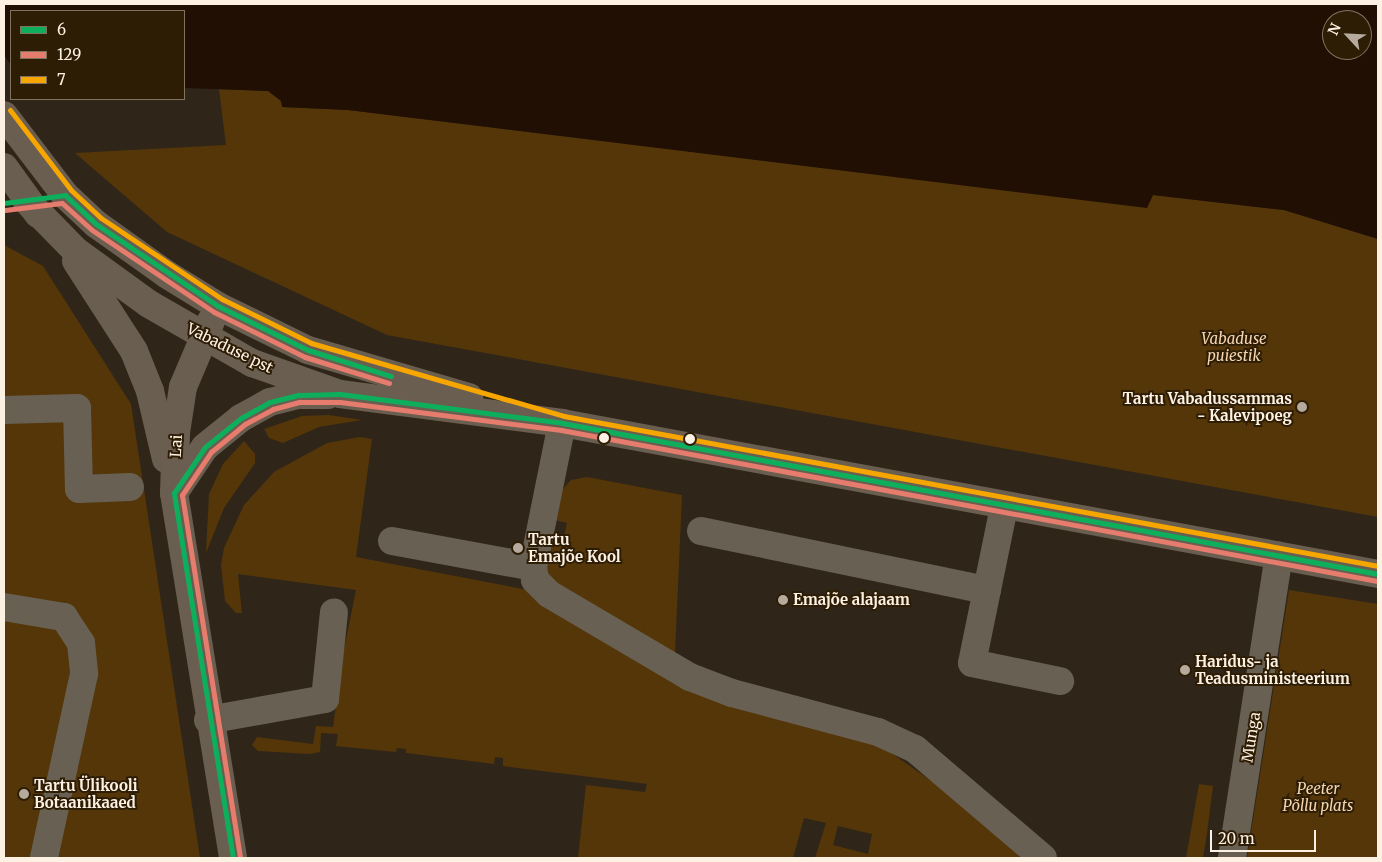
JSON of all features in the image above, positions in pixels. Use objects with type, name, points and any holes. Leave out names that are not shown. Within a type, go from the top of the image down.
[{"type":"main road","name":"Vabaduse pst","points":[[9,123],[65,195],[96,224],[218,306],[308,350],[562,423]]},
{"type":"main road","points":[[4,167],[15,202],[85,273],[134,351],[150,391],[174,493]]},
{"type":"main road","points":[[15,202],[65,195]]},
{"type":"main road","name":"Vabaduse pst","points":[[15,202],[76,251],[149,304],[203,338],[252,363],[340,394],[562,423],[1004,507],[1378,574]]},
{"type":"main road","name":"Lai","points":[[218,306],[183,387],[176,433],[174,493],[208,720],[233,858]]},
{"type":"main road","points":[[174,493],[205,446],[241,418],[270,402],[290,397],[340,394]]},
{"type":"street","points":[[4,410],[77,408],[79,489],[130,488]]},
{"type":"street","points":[[562,423],[533,567],[535,580],[549,594],[690,677],[732,693],[878,732],[916,749],[1043,858]]},
{"type":"street","points":[[1004,507],[972,663],[1060,680]]},
{"type":"street","points":[[701,531],[987,590]]},
{"type":"street","points":[[392,541],[533,567]]},
{"type":"street","name":"Munga","points":[[1232,858],[1279,556]]},
{"type":"street","points":[[4,606],[64,617],[81,643],[84,674],[44,858]]},
{"type":"street","points":[[208,720],[325,699],[334,612]]},
{"type":"green space","name":"Vabaduse puiestik","points":[[219,89],[269,91],[281,101],[283,107],[348,110],[1146,207],[1153,195],[1284,210],[1378,239],[1378,517],[387,335],[167,232],[75,153],[226,145]]},
{"type":"green space","name":"Tartu Ülikooli Botaanikaaed","points":[[4,245],[43,266],[131,404],[200,858],[4,858]]},
{"type":"green space","points":[[329,415],[362,420],[319,427],[283,443],[269,438],[264,429],[302,416]]},
{"type":"green space","points":[[360,437],[372,439],[356,557],[533,591],[555,610],[867,736],[950,794],[1027,858],[815,858],[826,823],[804,818],[793,858],[578,858],[586,785],[645,792],[647,784],[503,766],[503,758],[495,757],[494,764],[406,753],[406,749],[397,748],[396,752],[336,746],[338,734],[321,733],[320,752],[310,754],[258,751],[252,745],[257,737],[313,744],[316,726],[333,727],[342,659],[356,590],[238,574],[242,613],[236,613],[225,601],[221,565],[224,548],[244,505],[274,472],[327,443]],"holes":[[[838,826],[872,834],[868,854],[833,845]]]},
{"type":"green space","points":[[244,441],[255,454],[255,463],[224,508],[206,553],[209,494],[223,464]]},
{"type":"green space","points":[[587,477],[682,495],[675,653],[545,577],[552,540],[563,541],[567,523],[555,520],[562,490],[571,480]]},
{"type":"green space","name":"Peeter Põllu plats","points":[[1289,590],[1378,604],[1378,858],[1247,858]]},
{"type":"green space","points":[[1199,784],[1213,786],[1203,858],[1186,858]]},
{"type":"shaded area","points":[[4,4],[1378,4],[1378,239],[1284,210],[1153,195],[1147,208],[348,110],[282,107],[281,101],[268,91],[185,88],[185,10],[10,10],[10,84],[4,84]]},
{"type":"pier","points":[[4,55],[10,64],[10,86],[4,86]]},
{"type":"transit line","name":"7","points":[[10,110],[71,190],[101,218],[222,299],[311,343],[564,416],[1378,566]]},
{"type":"transit line","name":"6","points":[[4,203],[65,195],[96,224],[218,306],[308,350],[391,376]]},
{"type":"transit line","name":"129","points":[[5,210],[62,203],[92,230],[214,312],[305,357],[389,383]]},
{"type":"transit line","name":"6","points":[[233,858],[174,493],[205,447],[241,418],[270,402],[299,395],[340,394],[562,423],[1378,574]]},
{"type":"transit line","name":"129","points":[[240,857],[182,495],[211,452],[245,424],[273,409],[300,402],[340,402],[561,430],[1377,581]]},
{"type":"place","name":"Tartu Vabadussammas - Kalevipoeg","points":[[1302,407]]},
{"type":"place","name":"Tartu Emajõe Kool","points":[[518,548]]},
{"type":"place","name":"Emajõe alajaam","points":[[783,600]]},
{"type":"place","name":"Haridus- ja Teadusministeerium","points":[[1185,670]]},
{"type":"place","name":"Tartu Ülikooli Botaanikaaed","points":[[24,794]]}]
